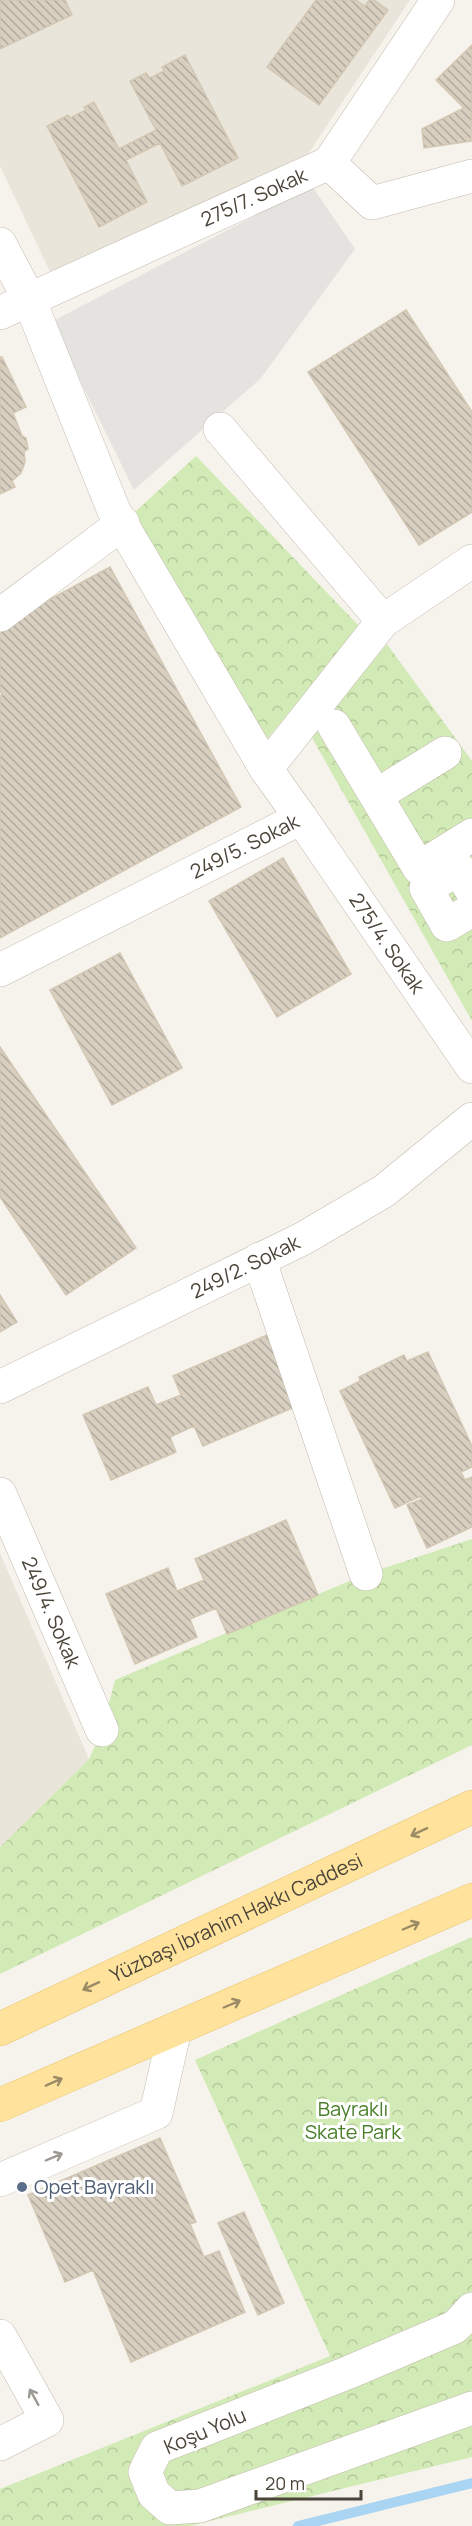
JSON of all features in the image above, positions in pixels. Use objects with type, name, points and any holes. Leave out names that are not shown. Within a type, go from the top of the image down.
[{"type":"main road","name":"Yüzbaşı İbrahim Hakkı Caddesi","points":[[0,2029],[472,1807]]},
{"type":"main road","points":[[0,2105],[472,1900]]},
{"type":"street","name":"275/7. Sokak","points":[[14,306],[329,163],[438,0]]},
{"type":"street","points":[[329,163],[372,203],[472,176]]},
{"type":"street","name":"249/5. Sokak","points":[[0,244],[14,306],[114,511],[266,769],[301,818],[0,970]]},
{"type":"street","points":[[220,429],[383,621]]},
{"type":"street","points":[[0,615],[123,523]]},
{"type":"street","points":[[266,769],[383,621],[472,561]]},
{"type":"street","points":[[334,726],[381,813],[419,868],[455,899],[472,835]]},
{"type":"street","points":[[381,813],[445,753]]},
{"type":"street","name":"275/4. Sokak","points":[[301,818],[472,1067]]},
{"type":"street","name":"249/2. Sokak","points":[[0,1387],[304,1238],[384,1191],[472,1119]]},
{"type":"street","points":[[259,1259],[366,1574]]},
{"type":"street","name":"249/4. Sokak","points":[[0,1494],[102,1730]]},
{"type":"street","points":[[0,2180],[156,2113],[175,2029]]},
{"type":"street","name":"Koşu Yolu","points":[[472,2309],[455,2327],[157,2448],[145,2472],[154,2494],[170,2508],[200,2506],[472,2408]]},
{"type":"street","points":[[0,2336],[47,2420],[0,2444]]},
{"type":"shaded area","points":[[0,0],[410,0],[306,157],[52,276],[0,166]]},
{"type":"shaded area","points":[[312,186],[355,249],[261,378],[134,490],[51,322]]},
{"type":"shaded area","points":[[0,1553],[89,1759],[0,1847]]},
{"type":"green space","points":[[196,456],[360,627],[263,744],[123,523]]},
{"type":"green space","points":[[387,644],[472,761],[472,1021],[311,736]]},
{"type":"green space","points":[[472,1539],[472,1745],[0,1974],[0,1847],[89,1759],[102,1730],[115,1680],[366,1574]]},
{"type":"green space","name":"Bayraklı Skate Park","points":[[472,1937],[472,2457],[190,2526],[0,2526],[0,2489],[330,2356],[195,2060]]},
{"type":"building","points":[[0,0],[65,0],[72,15],[0,49]]},
{"type":"building","points":[[316,0],[356,0],[365,6],[369,0],[374,0],[388,10],[319,105],[267,67]]},
{"type":"building","points":[[472,45],[471,141],[424,148],[422,129],[464,108],[436,80]]},
{"type":"building","points":[[185,55],[238,158],[182,186],[160,143],[126,160],[147,202],[99,227],[47,126],[68,115],[70,118],[86,110],[84,107],[94,102],[119,149],[156,130],[130,81],[146,73],[150,78],[164,71],[162,67]]},
{"type":"building","points":[[406,310],[472,412],[472,512],[419,545],[308,372]]},
{"type":"building","points":[[0,357],[26,407],[13,413],[22,436],[26,438],[28,449],[24,452],[25,462],[21,473],[12,481],[15,487],[0,494]]},
{"type":"building","points":[[110,567],[241,807],[0,938],[0,696],[2,695],[0,690],[0,626]]},
{"type":"building","points":[[283,858],[351,974],[277,1017],[209,901]]},
{"type":"building","points":[[120,953],[182,1068],[112,1105],[50,990]]},
{"type":"building","points":[[0,1047],[136,1248],[66,1295],[0,1197]]},
{"type":"building","points":[[0,1295],[17,1322],[0,1332]]},
{"type":"building","points":[[267,1335],[297,1406],[203,1446],[194,1426],[170,1437],[176,1452],[111,1480],[83,1415],[148,1387],[156,1405],[181,1395],[173,1376]]},
{"type":"building","points":[[428,1352],[472,1446],[472,1467],[461,1472],[465,1480],[472,1477],[472,1527],[427,1548],[407,1505],[422,1499],[421,1496],[395,1508],[340,1391],[360,1381],[359,1377],[404,1355],[407,1361]]},
{"type":"building","points":[[286,1520],[318,1595],[227,1634],[216,1608],[190,1619],[197,1637],[135,1664],[106,1594],[168,1568],[177,1591],[204,1580],[195,1559]]},
{"type":"building","points":[[160,2138],[196,2222],[190,2224],[204,2257],[219,2251],[245,2312],[131,2362],[93,2270],[65,2282],[28,2195]]},
{"type":"building","points":[[244,2212],[284,2303],[258,2315],[218,2223]]},
{"type":"waterway","points":[[298,2526],[472,2483]]},
{"type":"place","name":"Opet Bayraklı","points":[[22,2187]]}]
